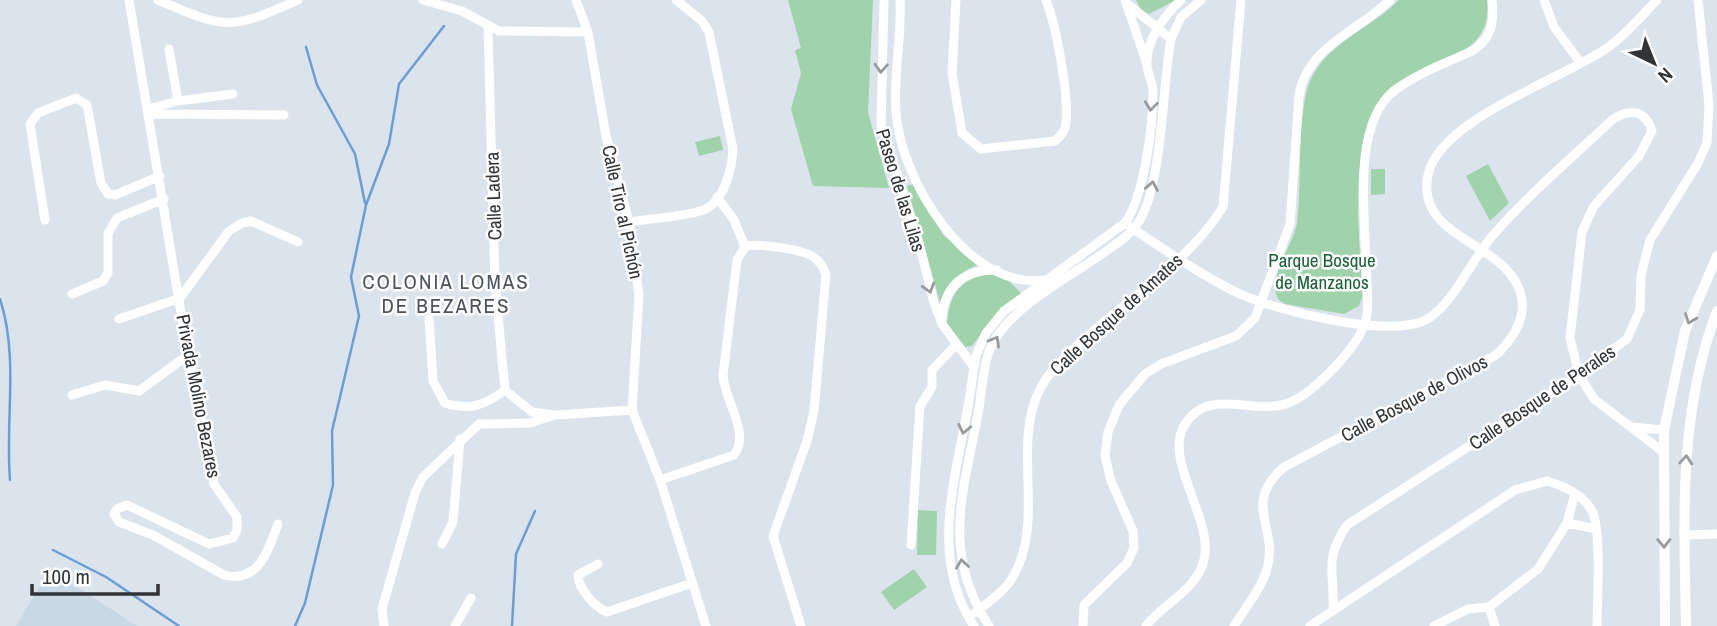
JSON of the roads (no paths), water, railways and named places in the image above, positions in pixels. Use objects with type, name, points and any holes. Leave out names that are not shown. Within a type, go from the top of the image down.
[{"type":"main road","points":[[1665,626],[1662,451],[1664,430],[1685,331],[1717,256]]},
{"type":"main road","points":[[1686,626],[1684,535],[1689,421],[1696,377],[1717,311]]},
{"type":"street","name":"Privada Molino Bezares","points":[[129,0],[188,355],[214,484],[237,517],[237,530],[233,538],[209,544],[127,505],[117,509],[114,514],[119,522],[153,535],[224,575],[237,578],[250,573],[261,564],[269,552],[278,524]]},
{"type":"street","points":[[158,0],[209,22],[225,24],[241,23],[263,16],[298,0]]},
{"type":"street","points":[[423,0],[463,11],[499,31],[588,32]]},
{"type":"street","name":"Calle Tiro al Pichón","points":[[576,0],[588,32],[606,136],[629,222],[640,307],[632,410],[660,480],[706,626]]},
{"type":"street","points":[[629,222],[706,209],[717,197],[729,174],[733,149],[709,32],[702,21],[676,0]]},
{"type":"street","name":"Paseo de las Lilas","points":[[884,0],[881,125],[942,324],[974,367]]},
{"type":"street","name":"Paseo de las Lilas","points":[[900,0],[895,111],[908,164],[948,233],[964,248],[1009,275],[1027,281],[1050,279]]},
{"type":"street","points":[[956,0],[952,73],[962,133],[981,149],[1055,141],[1062,135],[1066,111],[1055,28],[1046,0]]},
{"type":"street","points":[[989,626],[978,610],[962,570],[960,518],[984,368],[991,346],[1000,331],[1050,279],[1125,223],[1142,189],[1153,95],[1147,62],[1125,0],[1170,43]]},
{"type":"street","points":[[1147,62],[1157,29],[1181,0]]},
{"type":"street","points":[[972,622],[951,572],[949,528],[952,489],[981,341],[992,325],[1133,230],[1153,191],[1170,43],[1181,18],[1201,0]]},
{"type":"street","name":"Calle Bosque de Amates","points":[[972,622],[978,610],[1002,590],[1018,564],[1027,529],[1031,410],[1049,372],[1181,258],[1213,223],[1223,207],[1241,0]]},
{"type":"street","points":[[1083,626],[1084,605],[1127,563],[1133,548],[1133,531],[1111,481],[1105,456],[1108,432],[1119,405],[1131,388],[1153,369],[1236,337],[1247,328],[1261,303],[1290,223],[1299,96],[1304,76],[1326,49],[1390,0]]},
{"type":"street","points":[[1146,626],[1195,579],[1203,564],[1203,528],[1181,457],[1184,427],[1195,413],[1211,404],[1227,402],[1273,406],[1292,402],[1323,378],[1365,325],[1364,162],[1376,119],[1394,91],[1484,41],[1494,19],[1492,0]]},
{"type":"street","points":[[1545,0],[1554,27],[1580,62]]},
{"type":"street","name":"Calle Bosque de Olivos","points":[[1234,626],[1267,568],[1269,552],[1261,504],[1270,479],[1284,467],[1496,355],[1511,341],[1520,325],[1523,305],[1517,285],[1504,267],[1436,217],[1427,195],[1428,175],[1436,157],[1451,138],[1473,122],[1607,48],[1657,0]]},
{"type":"street","name":"Calle Bosque de Perales","points":[[1333,610],[1335,583],[1330,559],[1336,542],[1358,516],[1579,375],[1627,339],[1636,324],[1641,275],[1650,240],[1698,163],[1707,143],[1709,116],[1698,0]]},
{"type":"street","name":"Calle Ladera","points":[[488,27],[495,284],[505,390]]},
{"type":"street","points":[[1134,27],[1151,43],[1170,43]]},
{"type":"street","points":[[169,49],[178,101]]},
{"type":"street","points":[[149,111],[178,101],[233,94]]},
{"type":"street","points":[[45,220],[30,124],[38,113],[76,98],[87,104],[101,183],[108,194],[115,195],[160,176]]},
{"type":"street","points":[[149,111],[284,115]]},
{"type":"street","points":[[1125,223],[1236,292],[1280,310],[1365,325],[1402,327],[1417,324],[1431,317],[1503,224],[1613,119],[1624,112],[1637,112],[1648,119],[1652,131],[1648,143],[1605,190],[1582,232],[1570,338],[1579,375],[1594,399],[1662,451]]},
{"type":"street","points":[[717,197],[738,228],[745,247]]},
{"type":"street","points":[[72,294],[103,281],[108,274],[108,233],[117,218],[164,198]]},
{"type":"street","points":[[119,319],[180,298],[229,231],[242,223],[251,221],[298,242]]},
{"type":"street","points":[[660,480],[734,455],[740,447],[742,437],[723,387],[723,375],[737,260],[745,247],[755,244],[809,254],[818,260],[825,274],[814,411],[774,536],[801,626]]},
{"type":"street","points":[[942,324],[946,299],[957,282],[975,271],[998,270]]},
{"type":"street","name":"Paseo de las Lilas","points":[[1009,275],[1031,298]]},
{"type":"street","points":[[429,319],[433,381],[445,403],[472,408],[488,402],[505,390],[532,412],[555,415],[632,410]]},
{"type":"street","points":[[911,545],[920,406],[932,387],[932,370],[956,345]]},
{"type":"street","points":[[72,395],[105,385],[139,391],[188,355]]},
{"type":"street","points":[[384,626],[382,609],[415,493],[423,477],[460,439],[479,424],[530,423],[555,415]]},
{"type":"street","points":[[1630,427],[1664,430]]},
{"type":"street","points":[[442,544],[453,522],[460,439]]},
{"type":"street","points":[[1310,626],[1515,490],[1547,481],[1576,494],[1593,513],[1596,529],[1597,626]]},
{"type":"street","points":[[1434,626],[1468,609],[1489,607],[1538,569],[1567,523],[1576,494]]},
{"type":"street","points":[[1567,523],[1596,529]]},
{"type":"street","points":[[1684,535],[1717,534]]},
{"type":"street","points":[[598,564],[582,571],[578,575],[578,581],[598,609],[607,612],[692,583]]},
{"type":"street","points":[[1335,583],[1354,597]]},
{"type":"street","points":[[455,626],[471,598]]},
{"type":"street","points":[[1489,607],[1495,626]]},
{"type":"waterway","points":[[295,626],[305,603],[333,485],[332,431],[359,316],[351,277],[366,205],[389,144],[399,84],[444,26]]},
{"type":"waterway","points":[[306,47],[317,85],[355,154],[365,203]]},
{"type":"waterway","points":[[0,299],[9,343],[10,480]]},
{"type":"waterway","points":[[512,626],[516,554],[535,511]]},
{"type":"waterway","points":[[53,550],[106,577],[179,626]]},
{"type":"district","name":"COLONIA LOMAS DE BEZARES","points":[[446,293]]},
{"type":"park label","name":"Parque Bosque de Manzanos","points":[[1322,271]]}]
